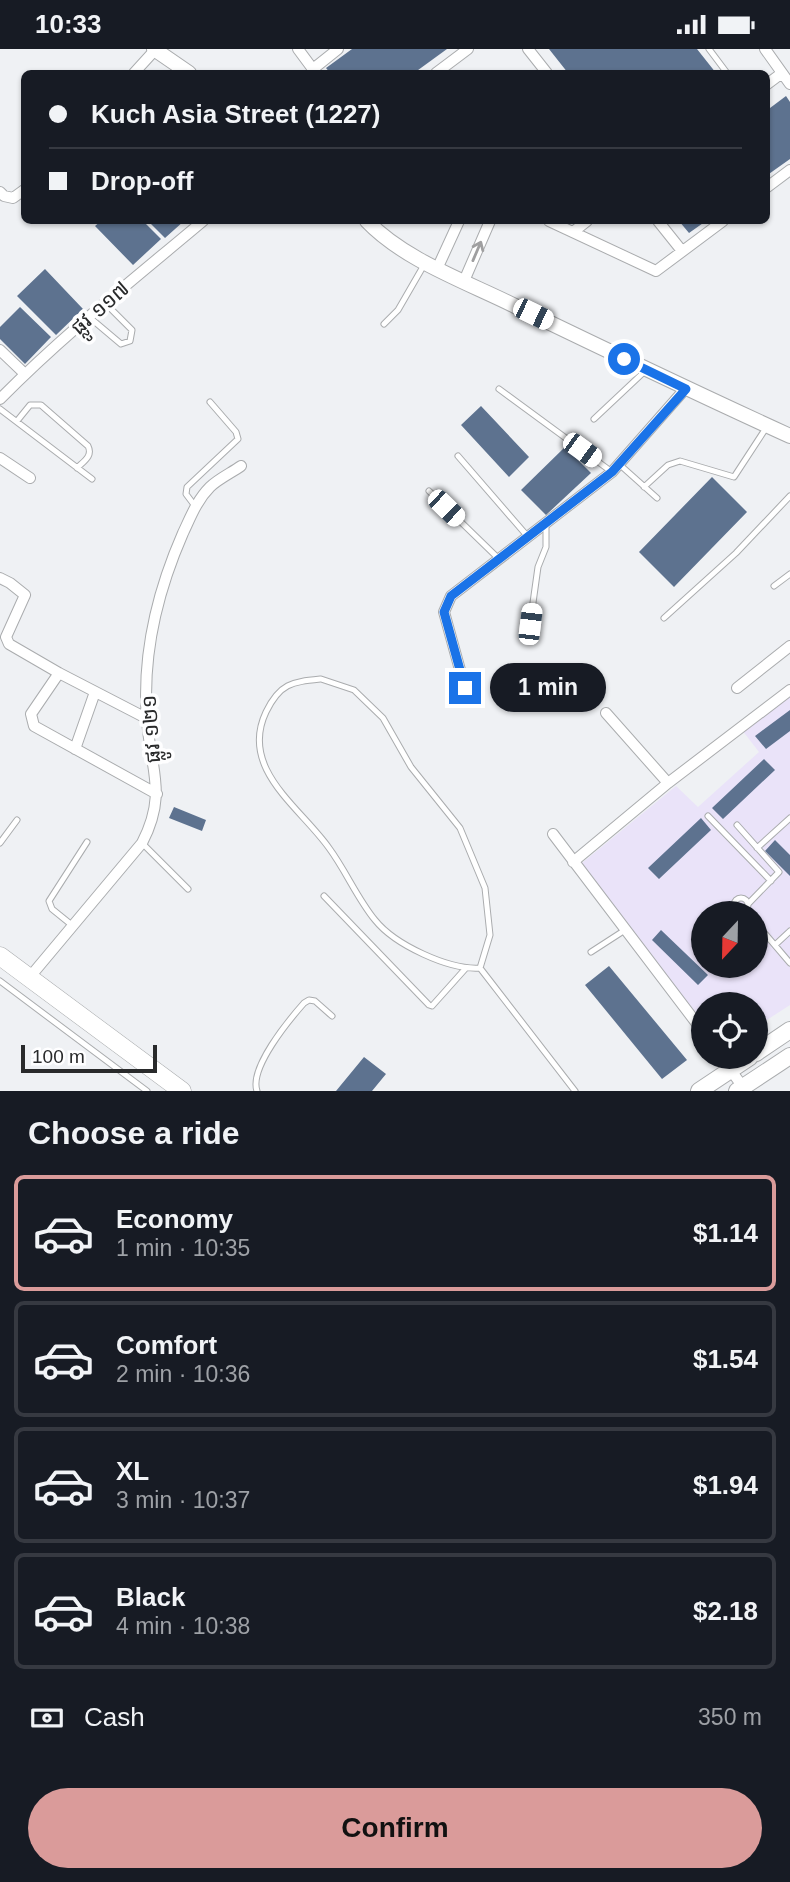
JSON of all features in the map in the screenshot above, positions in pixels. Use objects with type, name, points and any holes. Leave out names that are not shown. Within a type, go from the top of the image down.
[{"type":"main road","points":[[0,956],[177,1089]]},
{"type":"main road","points":[[768,1045],[790,1030]]},
{"type":"main road","points":[[740,1089],[790,1056]]},
{"type":"main road","points":[[699,1091],[720,1069]]},
{"type":"street","points":[[136,70],[154,49],[185,70]]},
{"type":"street","points":[[314,70],[301,53],[315,49]]},
{"type":"street","points":[[316,70],[338,49]]},
{"type":"street","points":[[440,70],[468,49]]},
{"type":"street","points":[[528,49],[545,70]]},
{"type":"street","points":[[765,49],[790,83]]},
{"type":"street","points":[[770,82],[782,73]]},
{"type":"street","points":[[770,185],[790,170]]},
{"type":"street","points":[[0,192],[13,198],[21,193]]},
{"type":"street","name":"ផ្លូវ ១១៧","points":[[0,399],[89,317],[199,224]]},
{"type":"street","points":[[370,224],[378,232],[431,265],[686,389],[790,436]]},
{"type":"street","points":[[431,265],[457,224]]},
{"type":"street","points":[[464,281],[488,224]]},
{"type":"street","points":[[555,224],[654,271],[719,224]]},
{"type":"street","points":[[572,232],[583,224]]},
{"type":"street","points":[[660,224],[682,251]]},
{"type":"street","points":[[0,350],[25,374]]},
{"type":"street","points":[[465,688],[446,619],[445,606],[451,596],[616,468],[686,389]]},
{"type":"street","points":[[0,458],[30,478]]},
{"type":"street","name":"ផ្លូវ ១២១","points":[[29,978],[142,843],[151,826],[157,794],[146,718],[149,652],[158,604],[169,565],[195,506],[211,486],[241,466]]},
{"type":"street","points":[[0,578],[25,595],[6,641],[146,718]]},
{"type":"street","points":[[737,688],[790,646]]},
{"type":"street","points":[[60,673],[31,715],[34,726],[157,794]]},
{"type":"street","points":[[573,862],[668,783],[790,690]]},
{"type":"street","points":[[75,749],[95,692]]},
{"type":"street","points":[[606,713],[668,783]]},
{"type":"street","points":[[553,834],[691,1016]]},
{"type":"street","points":[[729,1069],[740,1089]]},
{"type":"lane","points":[[709,49],[725,70]]},
{"type":"lane","points":[[384,324],[398,310],[431,265]]},
{"type":"lane","points":[[89,317],[121,344],[130,341],[132,330],[106,303]]},
{"type":"lane","points":[[594,419],[647,370]]},
{"type":"lane","points":[[499,389],[657,498]]},
{"type":"lane","points":[[195,506],[186,494],[187,487],[238,439],[236,432],[210,402]]},
{"type":"lane","points":[[17,421],[30,405],[41,405],[88,446],[89,456],[77,468]]},
{"type":"lane","points":[[0,408],[92,479]]},
{"type":"lane","points":[[644,487],[668,465],[680,461],[734,477],[768,426]]},
{"type":"lane","points":[[458,456],[529,538]]},
{"type":"lane","points":[[429,491],[498,558]]},
{"type":"lane","points":[[664,618],[736,553],[790,496]]},
{"type":"lane","points":[[530,624],[538,567],[546,547],[546,524]]},
{"type":"lane","points":[[775,586],[790,573]]},
{"type":"lane","points":[[321,679],[354,690],[383,718],[411,767],[460,828],[485,888],[490,935],[480,968],[466,968],[430,958],[376,922],[328,846],[276,788],[261,758],[259,735],[274,695],[291,682],[321,679]]},
{"type":"lane","points":[[708,816],[771,881]]},
{"type":"lane","points":[[757,848],[790,818]]},
{"type":"lane","points":[[0,843],[17,820]]},
{"type":"lane","points":[[737,824],[779,872],[751,901]]},
{"type":"lane","points":[[72,926],[52,909],[49,901],[87,842]]},
{"type":"lane","points":[[142,843],[188,889]]},
{"type":"lane","points":[[324,896],[429,1005],[432,1006],[466,968]]},
{"type":"lane","points":[[591,951],[625,930]]},
{"type":"lane","points":[[775,946],[790,931]]},
{"type":"lane","points":[[768,938],[790,963]]},
{"type":"lane","points":[[480,968],[575,1091]]},
{"type":"lane","points":[[0,981],[147,1091]]},
{"type":"lane","points":[[257,1091],[256,1077],[271,1045],[304,1003],[315,1001],[332,1016]]},
{"type":"shaded area","points":[[790,693],[790,1005],[768,1019],[768,992],[691,992],[691,1010],[582,863],[676,786],[698,807],[759,752],[742,730]]},
{"type":"building","points":[[352,49],[447,49],[418,70],[326,68]]},
{"type":"building","points":[[549,49],[697,49],[714,70],[566,70]]},
{"type":"building","points":[[786,96],[790,102],[790,159],[770,173],[770,108]]},
{"type":"building","points":[[146,224],[161,239],[133,265],[95,226]]},
{"type":"building","points":[[151,224],[181,224],[165,238]]},
{"type":"building","points":[[682,224],[702,224],[689,233]]},
{"type":"building","points":[[45,269],[83,309],[56,335],[17,296]]},
{"type":"building","points":[[20,307],[51,337],[25,364],[0,339],[0,327]]},
{"type":"building","points":[[481,406],[529,457],[509,477],[461,425]]},
{"type":"building","points":[[565,447],[591,473],[546,515],[521,490]]},
{"type":"building","points":[[712,477],[747,512],[674,587],[639,552]]},
{"type":"building","points":[[790,710],[790,731],[766,749],[755,736]]},
{"type":"building","points":[[764,759],[775,770],[723,819],[712,808]]},
{"type":"building","points":[[174,807],[206,820],[202,831],[169,818]]},
{"type":"building","points":[[701,818],[711,830],[659,879],[648,868]]},
{"type":"building","points":[[775,840],[790,855],[790,876],[765,851]]},
{"type":"building","points":[[661,930],[691,959],[691,978],[705,978],[698,985],[652,940]]},
{"type":"building","points":[[609,966],[687,1060],[662,1079],[585,985]]},
{"type":"building","points":[[364,1057],[386,1074],[372,1091],[336,1091]]},
{"type":"route","points":[[465,688],[444,612],[451,596],[612,472],[686,389],[624,359]]}]
